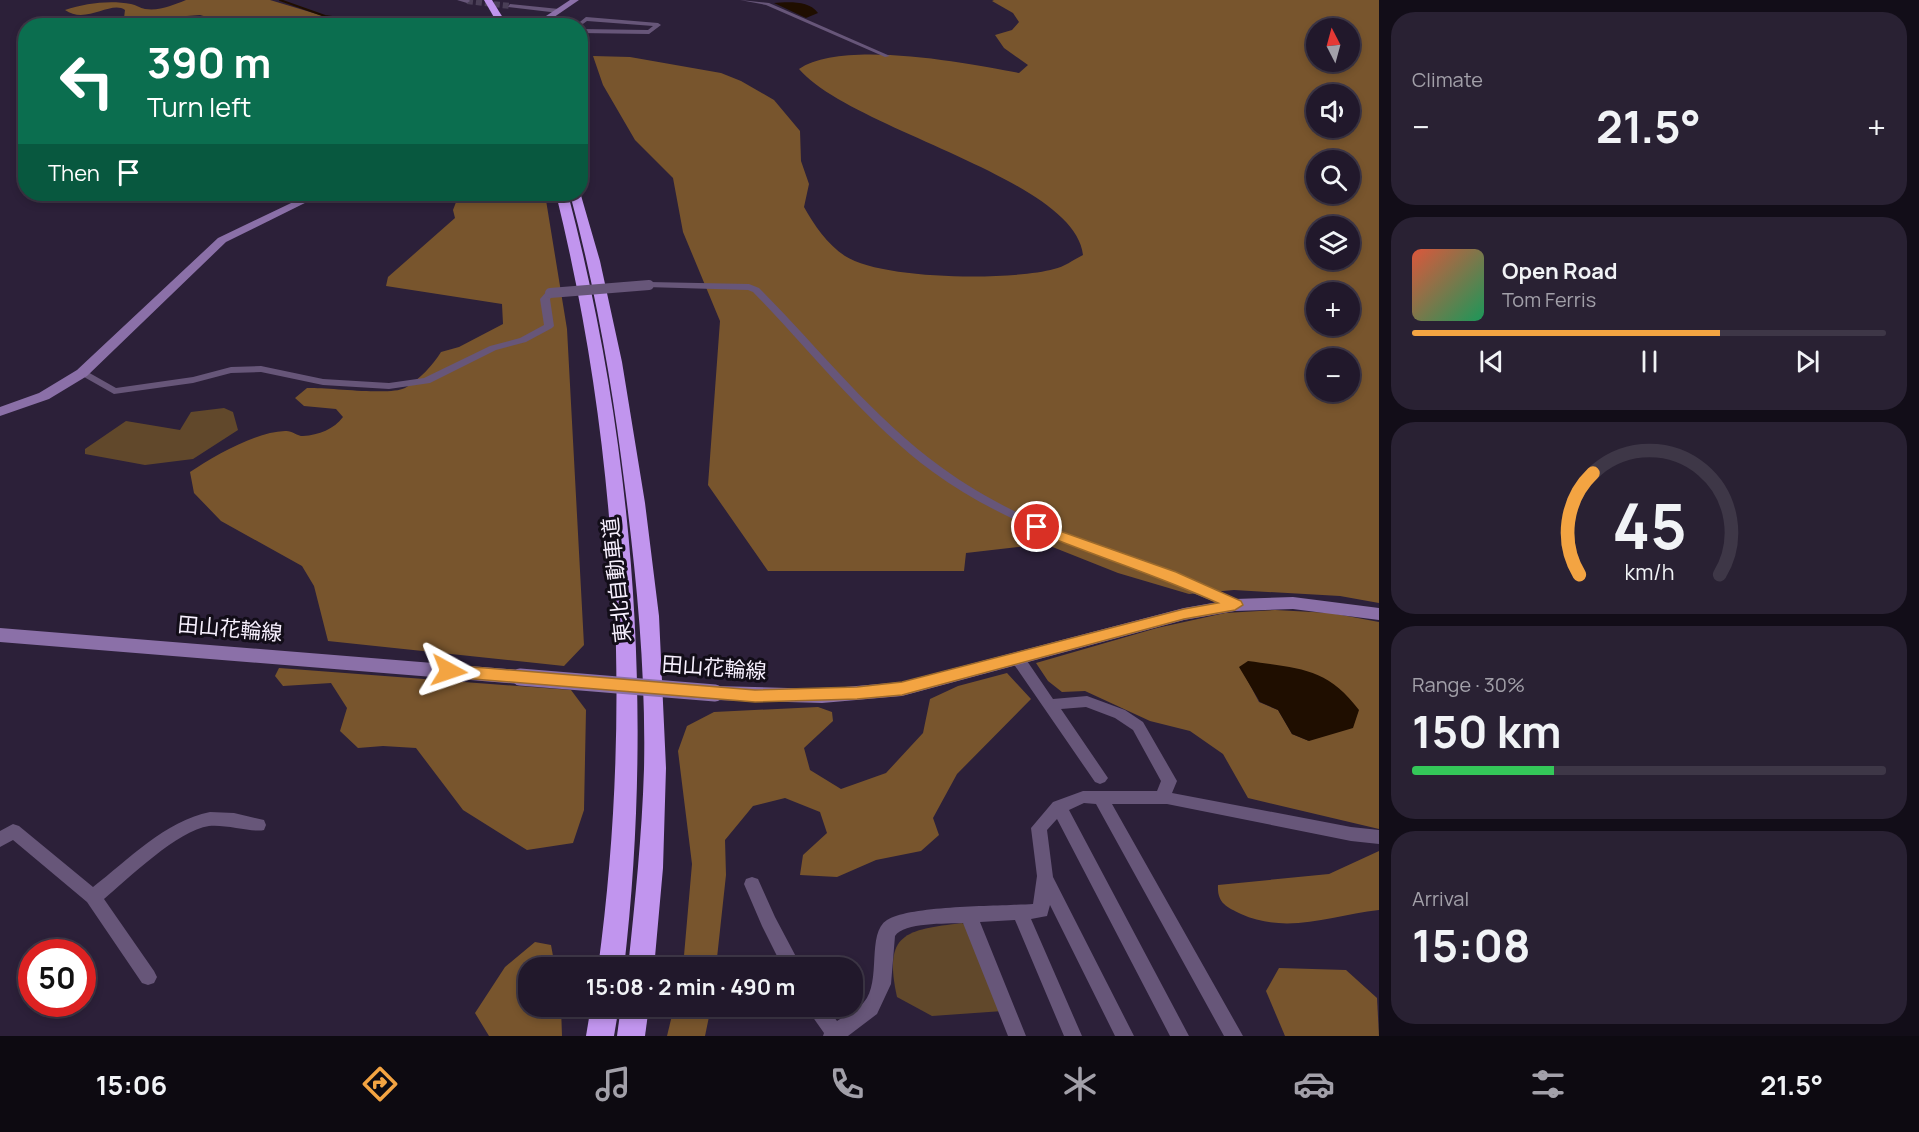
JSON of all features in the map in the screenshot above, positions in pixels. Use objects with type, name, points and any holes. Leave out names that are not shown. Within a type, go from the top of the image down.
[{"type":"highway","points":[[478,0],[489,18]]},
{"type":"highway","points":[[488,0],[499,18]]},
{"type":"highway","name":"東北自動車道","points":[[564,201],[580,265],[600,375],[617,513],[628,635],[626,838],[613,957]]},
{"type":"highway","name":"東北自動車道","points":[[578,201],[600,285],[617,374],[637,512],[650,634],[655,768],[648,910],[642,957]]},
{"type":"highway","points":[[600,1036],[603,1017]]},
{"type":"highway","points":[[631,1036],[634,1017]]},
{"type":"main road","points":[[548,18],[575,0]]},
{"type":"main road","points":[[0,412],[44,396],[82,373],[222,240],[303,201]]},
{"type":"main road","name":"田山花輪線","points":[[0,635],[715,693],[822,696],[902,688],[1184,614],[1235,605],[1293,603],[1379,615]]},
{"type":"street","points":[[460,0],[467,2]]},
{"type":"street","points":[[743,0],[767,4],[887,56]]},
{"type":"street","points":[[767,4],[782,0]]},
{"type":"street","points":[[510,6],[559,11]]},
{"type":"street","points":[[588,19],[658,25],[649,32],[588,31]]},
{"type":"street","points":[[82,373],[114,391],[193,380],[231,370],[261,369],[323,382],[389,386],[426,381],[494,348],[523,339],[549,326],[545,299],[550,293],[649,285],[749,286],[756,290],[897,435],[938,471],[1037,527],[1088,548],[1171,576],[1235,605]]},
{"type":"street","points":[[1018,658],[1100,778]]},
{"type":"street","points":[[1050,705],[1087,701],[1120,714],[1138,726],[1169,781],[1162,798]]},
{"type":"street","points":[[822,1017],[834,1035],[871,1008],[882,984],[886,934],[891,926],[907,919],[969,917],[987,913],[1021,915],[1041,911],[1045,876],[1039,828],[1059,807],[1083,797],[1162,798],[1351,834],[1379,837]]},
{"type":"street","points":[[1100,797],[1234,1036]]},
{"type":"street","points":[[1059,807],[1180,1036]]},
{"type":"street","points":[[93,897],[171,837],[194,823],[237,819],[258,825]]},
{"type":"street","points":[[0,840],[13,831],[93,897],[148,977]]},
{"type":"street","points":[[1045,876],[1125,1036]]},
{"type":"street","points":[[752,884],[787,957]]},
{"type":"street","points":[[1021,915],[1072,1036]]},
{"type":"street","points":[[969,917],[1017,1036]]},
{"type":"shaded area","points":[[186,0],[270,0],[330,18],[210,18],[200,15],[124,18],[125,10],[119,8],[81,15],[65,10],[106,2],[133,4],[145,9],[167,7]]},
{"type":"shaded area","points":[[1379,0],[1379,603],[1340,596],[1234,590],[1189,594],[1118,573],[1045,544],[966,553],[964,571],[768,571],[708,485],[720,321],[683,232],[673,178],[635,140],[603,85],[593,56],[630,57],[721,73],[741,81],[774,100],[800,131],[801,161],[809,184],[804,207],[832,246],[845,256],[863,264],[916,274],[979,276],[1034,273],[1058,268],[1083,255],[1071,227],[1043,202],[1003,178],[864,113],[826,91],[799,69],[819,60],[874,54],[938,59],[1019,73],[1028,65],[1004,48],[995,35],[1012,30],[1019,22],[1013,13],[992,1]]},
{"type":"shaded area","points":[[774,3],[804,4],[818,13],[806,18]]},
{"type":"shaded area","points":[[456,201],[546,201],[567,329],[584,645],[564,666],[328,641],[314,586],[302,566],[221,521],[194,493],[190,472],[235,446],[273,432],[287,431],[303,436],[315,434],[331,428],[343,417],[336,409],[304,406],[295,398],[307,388],[386,391],[405,388],[425,372],[441,352],[459,347],[503,324],[502,304],[386,286],[388,277],[455,218],[453,210]]},
{"type":"shaded area","points":[[224,408],[233,412],[238,430],[193,459],[145,465],[85,454],[85,449],[126,421],[180,430],[191,412]]},
{"type":"shaded area","points":[[1275,610],[1331,613],[1379,622],[1379,829],[1248,798],[1223,754],[1190,731],[1150,721],[1085,691],[1062,692],[1048,681],[1036,663],[1157,628],[1225,613]],"holes":[[[1240,666],[1309,741],[1292,734],[1278,710],[1259,702]]]},
{"type":"shaded area","points":[[1248,661],[1296,668],[1323,677],[1347,696],[1359,710],[1353,728],[1309,741],[1292,734],[1278,710],[1260,702],[1239,667]]},
{"type":"shaded area","points":[[279,668],[571,690],[586,710],[584,810],[573,843],[527,850],[463,810],[416,748],[383,746],[358,748],[340,731],[347,708],[331,683],[283,686],[275,676]]},
{"type":"shaded area","points":[[1007,673],[1031,699],[957,774],[933,818],[939,835],[921,851],[876,860],[837,877],[800,875],[803,855],[827,833],[820,812],[785,798],[753,806],[725,840],[726,875],[717,957],[684,957],[692,864],[678,751],[687,726],[714,712],[818,707],[832,712],[833,721],[804,748],[810,770],[841,789],[886,773],[923,733],[930,699],[958,686]]},
{"type":"shaded area","points":[[1379,851],[1379,910],[1310,922],[1276,923],[1241,914],[1224,904],[1219,896],[1218,885],[1329,874]]},
{"type":"shaded area","points":[[962,923],[970,928],[1003,1011],[932,1016],[897,997],[893,959],[896,947],[903,939],[926,929]]},
{"type":"shaded area","points":[[535,942],[551,945],[553,957],[518,957],[518,1017],[561,1017],[562,1036],[489,1036],[475,1013],[505,967]]},
{"type":"shaded area","points":[[1279,968],[1346,970],[1377,998],[1379,1036],[1285,1036],[1266,991]]},
{"type":"shaded area","points":[[672,1017],[709,1017],[705,1036],[667,1036]]},
{"type":"waterway","points":[[280,0],[325,16],[339,18]]},
{"type":"tunnel","points":[[467,1],[510,6]]},
{"type":"route","points":[[449,671],[755,696],[822,696],[902,688],[962,675],[1064,645],[1184,614],[1235,605],[1171,576],[1125,562],[1037,527]]}]
